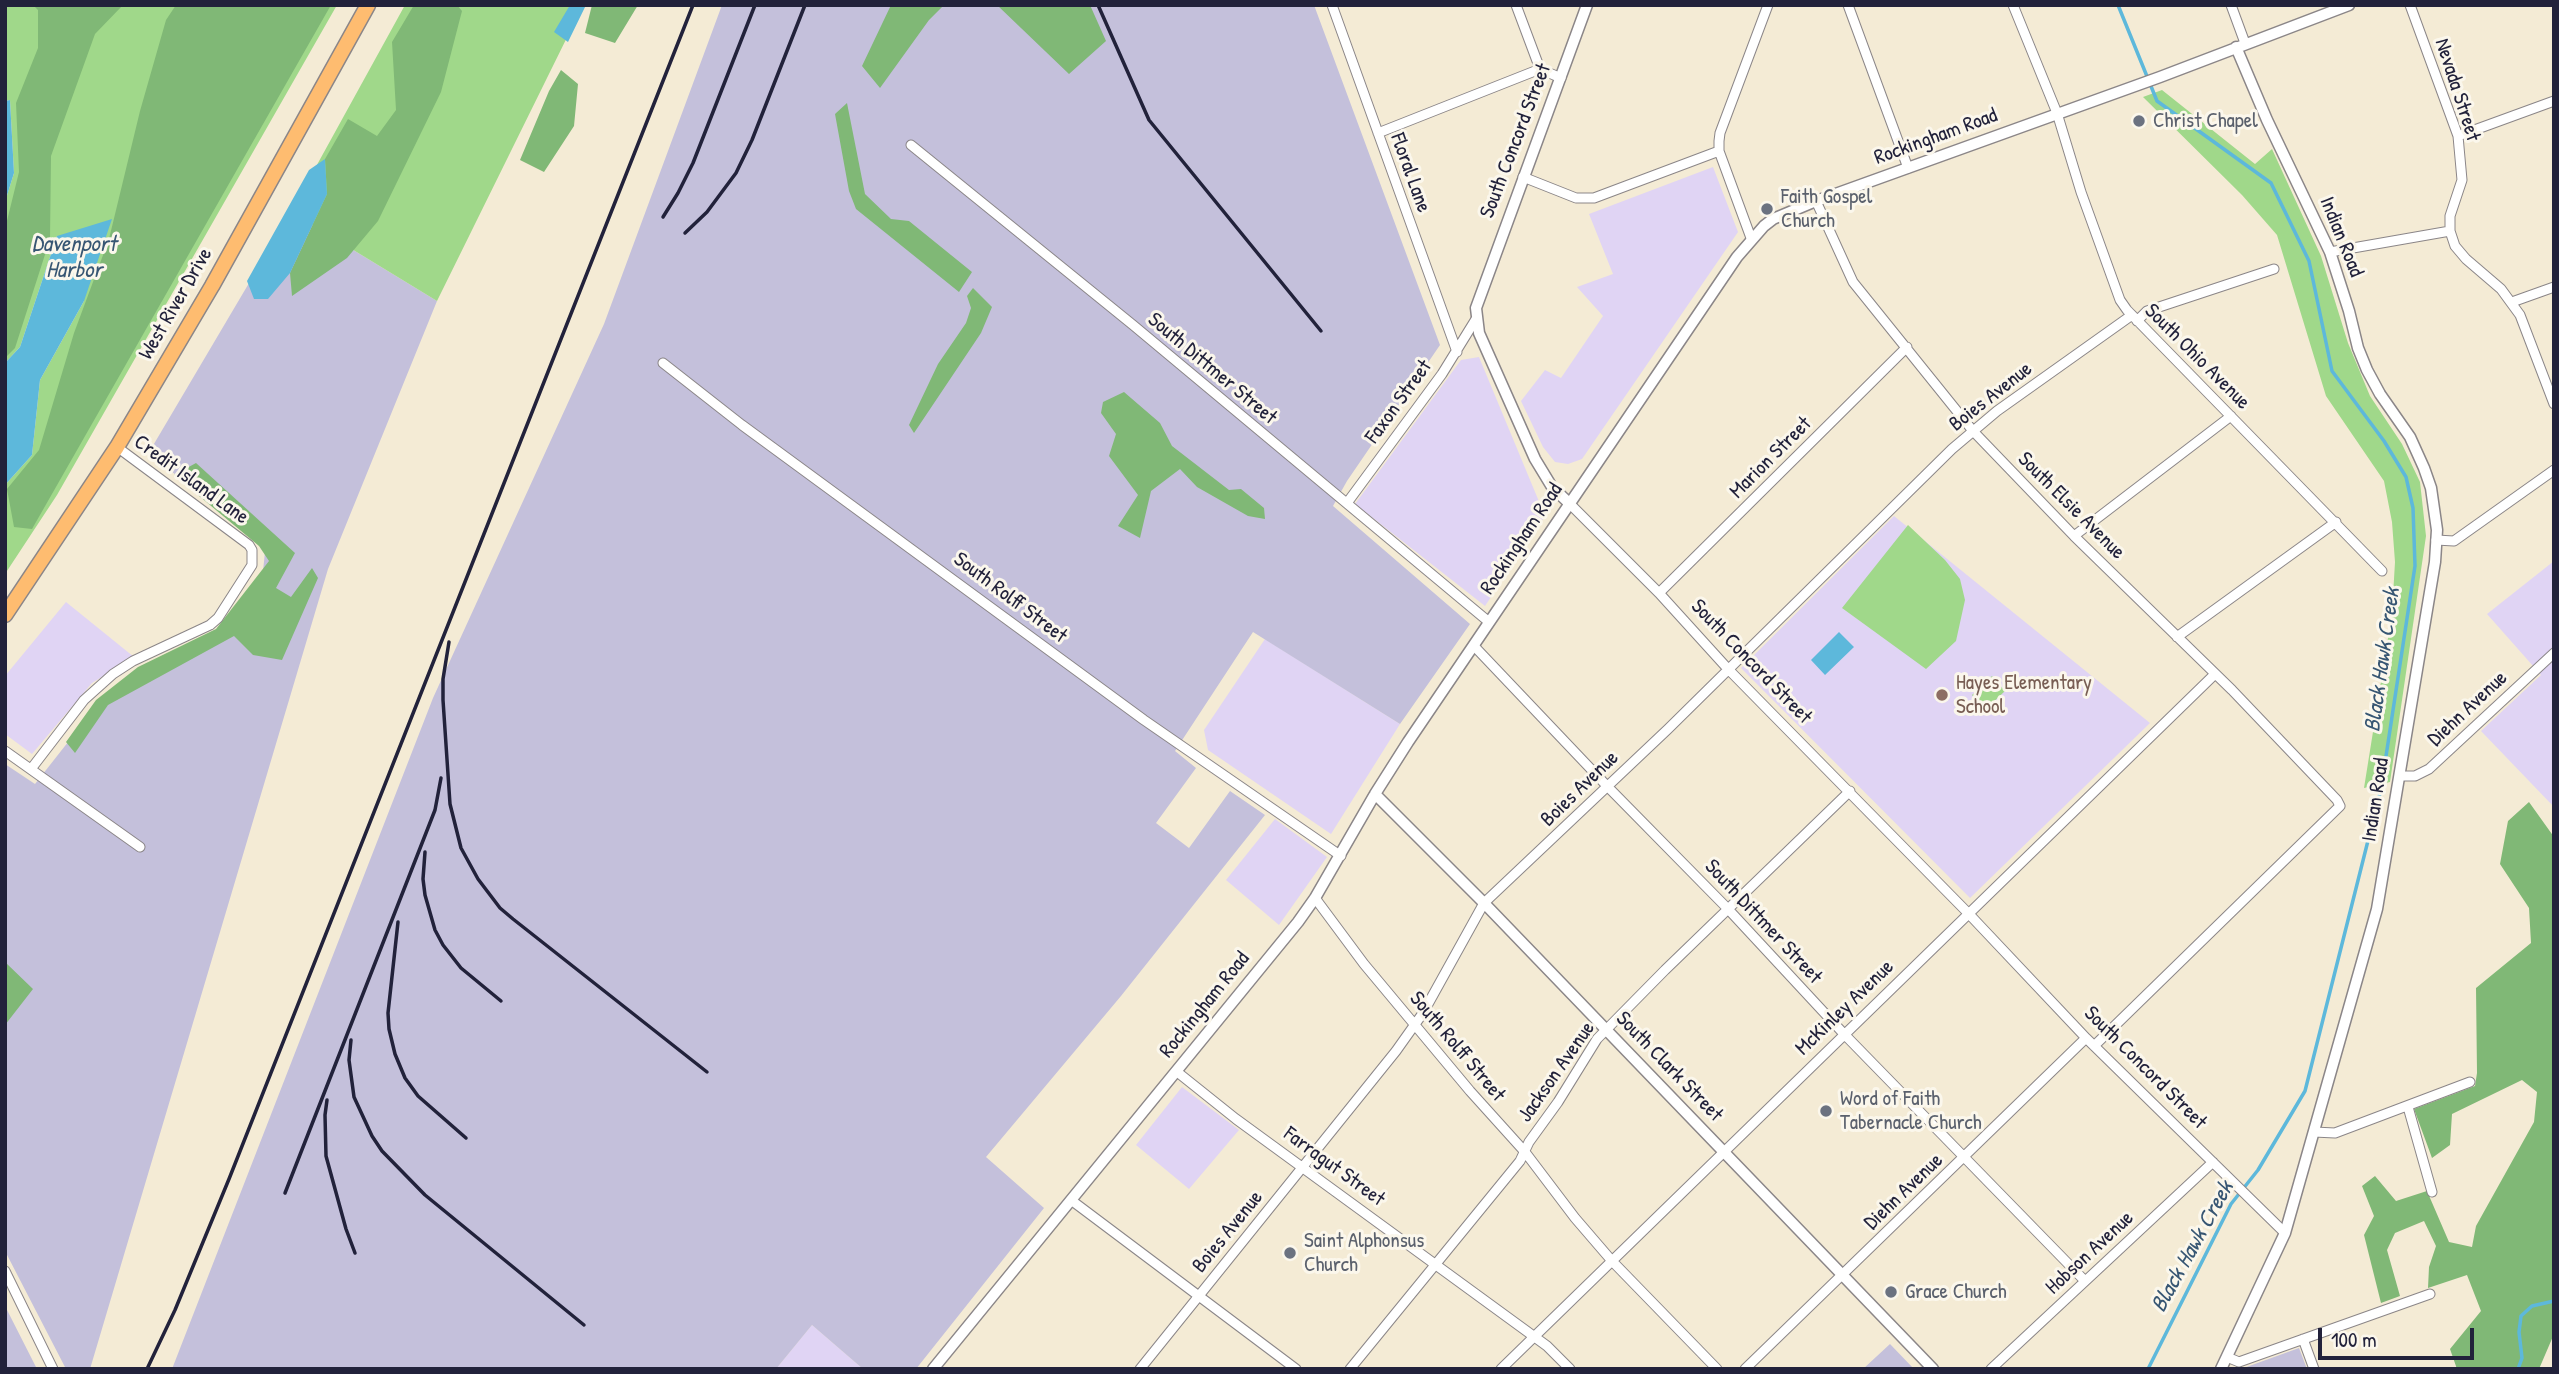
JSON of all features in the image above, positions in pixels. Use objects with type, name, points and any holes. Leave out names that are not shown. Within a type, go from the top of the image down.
[{"type":"main road","name":"West River Drive","points":[[5,615],[117,447],[212,286],[368,5]]},
{"type":"street","name":"Floral Lane","points":[[1332,5],[1457,352]]},
{"type":"street","points":[[1516,5],[1540,69]]},
{"type":"street","name":"South Concord Street","points":[[1587,5],[1478,298],[1476,319],[1479,333],[1535,459],[1552,487],[1659,593],[1728,669],[1850,791],[2086,1038],[2285,1233]]},
{"type":"street","points":[[1751,239],[1719,151],[1720,133],[1768,5]]},
{"type":"street","points":[[1848,5],[1908,168]]},
{"type":"street","name":"South Ohio Avenue","points":[[2013,5],[2057,113],[2081,192],[2120,300],[2134,318],[2382,571]]},
{"type":"street","points":[[2231,5],[2241,45]]},
{"type":"street","name":"Rockingham Road","points":[[933,1369],[1315,898],[1375,794],[1569,503],[1751,239],[1773,219],[1816,201],[2161,77],[2349,5]]},
{"type":"street","name":"Nevada Street","points":[[2410,5],[2458,136],[2462,180],[2450,216],[2450,230]]},
{"type":"street","name":"Indian Road","points":[[2221,1369],[2285,1233],[2377,909],[2435,562],[2436,540],[2435,511],[2424,468],[2410,437],[2367,370],[2330,252],[2267,120],[2241,45]]},
{"type":"street","points":[[1378,133],[1540,69],[1561,78]]},
{"type":"street","points":[[2458,136],[2554,101]]},
{"type":"street","name":"South Dittmer Street","points":[[911,145],[1489,622]]},
{"type":"street","points":[[1523,177],[1576,198],[1594,198],[1719,151]]},
{"type":"street","name":"South Elsie Avenue","points":[[1816,201],[1853,282],[1973,431],[2074,536],[2215,674],[2340,806],[2094,1046]]},
{"type":"street","points":[[2330,252],[2450,230],[2455,246],[2466,259],[2495,283],[2512,302],[2527,328],[2554,404]]},
{"type":"street","name":"Boies Avenue","points":[[1140,1369],[1415,1025],[1484,902],[1547,845],[1942,458],[1997,411],[2147,311],[2274,269]]},
{"type":"street","points":[[2512,302],[2554,287]]},
{"type":"street","name":"Faxon Street","points":[[1347,503],[1457,352],[1476,319]]},
{"type":"street","name":"Marion Street","points":[[1659,593],[1908,347]]},
{"type":"street","name":"South Rolff Street","points":[[663,363],[742,425],[1144,720],[1341,856]]},
{"type":"street","points":[[2074,536],[2231,416]]},
{"type":"street","name":"Credit Island Lane","points":[[31,769],[84,700],[113,674],[133,661],[210,625],[218,618],[252,565],[252,550],[249,545],[117,447]]},
{"type":"street","points":[[2436,540],[2454,541],[2554,470]]},
{"type":"street","points":[[2177,637],[2336,522]]},
{"type":"street","name":"South Dittmer Street","points":[[1474,646],[1606,786],[1728,909],[1844,1034],[2085,1281]]},
{"type":"street","name":"Diehn Avenue","points":[[2400,776],[2415,776],[2429,769],[2554,653]]},
{"type":"street","name":"McKinley Avenue","points":[[1501,1369],[2215,674]]},
{"type":"street","points":[[5,751],[140,847]]},
{"type":"street","name":"Jackson Avenue","points":[[1350,1369],[1525,1152],[1597,1039],[1850,791]]},
{"type":"street","name":"South Clark Street","points":[[1375,794],[1484,902],[1933,1369]]},
{"type":"street","name":"South Rolff Street","points":[[1315,898],[1364,964],[1525,1152],[1612,1262],[1717,1369]]},
{"type":"street","name":"Diehn Avenue","points":[[1745,1369],[2086,1038]]},
{"type":"street","name":"Farragut Street","points":[[1176,1071],[1236,1118],[1435,1262],[1534,1337],[1570,1369]]},
{"type":"street","points":[[2314,1132],[2335,1133],[2470,1083]]},
{"type":"street","points":[[2408,1107],[2432,1192]]},
{"type":"street","name":"Hobson Avenue","points":[[1991,1369],[2213,1162]]},
{"type":"street","points":[[1071,1200],[1296,1369]]},
{"type":"street","points":[[5,1271],[53,1369]]},
{"type":"street","points":[[2227,1357],[2239,1362],[2430,1294]]},
{"type":"street","points":[[2303,1339],[2314,1369]]},
{"type":"shaded area","points":[[722,5],[1314,5],[1440,345],[1347,481],[1333,506],[1470,624],[1400,724],[1253,632],[1175,751],[1196,768],[1156,823],[1189,848],[1230,791],[1265,815],[1121,996],[986,1157],[1044,1208],[916,1369],[863,1369],[812,1325],[776,1369],[172,1369],[433,698],[604,324]]},
{"type":"shaded area","points":[[1713,167],[1738,232],[1582,459],[1568,464],[1555,462],[1543,447],[1521,401],[1545,370],[1561,378],[1603,316],[1577,287],[1613,274],[1589,214]]},
{"type":"shaded area","points":[[291,212],[437,301],[328,569],[90,1369],[66,1369],[5,1251],[5,764],[35,784],[98,704],[214,635],[262,581],[266,542],[148,454]]},
{"type":"shaded area","points":[[1479,357],[1545,516],[1485,606],[1355,504],[1461,360]]},
{"type":"shaded area","name":"Hayes Elementary School","points":[[1894,516],[2150,723],[1970,898],[1741,668]]},
{"type":"shaded area","points":[[2554,561],[2554,807],[2481,731],[2541,675],[2487,614]]},
{"type":"shaded area","points":[[66,602],[134,657],[92,683],[32,754],[5,734],[5,676]]},
{"type":"shaded area","points":[[1265,639],[1400,724],[1331,834],[1208,750],[1204,730]]},
{"type":"shaded area","points":[[1275,819],[1327,857],[1279,925],[1226,880]]},
{"type":"shaded area","points":[[1182,1087],[1239,1130],[1189,1189],[1136,1145]]},
{"type":"shaded area","points":[[5,1306],[37,1369],[5,1369]]},
{"type":"shaded area","points":[[812,1325],[863,1369],[776,1369]]},
{"type":"shaded area","points":[[1890,1344],[1914,1369],[1863,1369]]},
{"type":"shaded area","points":[[2299,1348],[2307,1369],[2241,1369]]},
{"type":"green space","points":[[5,5],[337,5],[57,495],[5,574],[5,485],[32,455],[40,380],[84,301],[57,236],[20,347],[5,363],[5,202],[14,173],[10,100],[5,101]]},
{"type":"green space","points":[[33,5],[123,5],[95,34],[51,156],[50,239],[15,348],[5,358],[5,229],[19,172],[16,103],[38,48],[38,10]]},
{"type":"green space","points":[[176,5],[331,5],[32,529],[14,527],[7,489],[39,450],[74,333],[109,239],[140,111],[166,20]]},
{"type":"green space","points":[[405,5],[583,5],[437,301],[291,212]]},
{"type":"green space","points":[[414,5],[457,5],[462,11],[441,92],[378,221],[347,258],[292,296],[290,273],[327,194],[325,159],[348,119],[377,136],[396,110],[392,42]]},
{"type":"green space","points":[[592,5],[638,5],[615,43],[585,33]]},
{"type":"green space","points":[[891,5],[944,5],[929,20],[880,88],[862,66]]},
{"type":"green space","points":[[997,5],[1090,5],[1106,41],[1069,74]]},
{"type":"green space","points":[[561,70],[578,84],[574,126],[544,172],[520,160],[549,91]]},
{"type":"green space","points":[[2162,90],[2255,164],[2272,149],[2321,256],[2348,343],[2370,396],[2402,444],[2420,482],[2426,536],[2390,782],[2364,788],[2392,613],[2395,562],[2392,522],[2384,481],[2326,396],[2277,235],[2242,195],[2143,97]]},
{"type":"green space","points":[[847,103],[865,194],[891,219],[909,221],[972,272],[959,292],[856,209],[849,191],[835,114]]},
{"type":"green space","points":[[973,288],[992,307],[981,333],[914,433],[909,425],[938,364],[966,323],[971,308],[967,296]]},
{"type":"green space","points":[[1124,392],[1160,423],[1172,446],[1229,490],[1241,489],[1264,508],[1265,519],[1248,516],[1197,487],[1180,469],[1151,491],[1140,538],[1118,526],[1138,495],[1109,456],[1116,434],[1101,413],[1103,402]]},
{"type":"green space","points":[[196,463],[295,553],[276,588],[291,597],[312,568],[318,578],[282,660],[253,655],[234,636],[108,705],[75,753],[66,742],[96,700],[138,667],[216,629],[269,561],[259,546],[174,475]]},
{"type":"green space","points":[[1908,525],[1945,560],[1960,579],[1965,600],[1956,641],[1926,669],[1842,608]]},
{"type":"green space","points":[[1992,676],[2005,691],[1985,710],[1972,695]]},
{"type":"green space","points":[[2529,802],[2554,837],[2554,1334],[2539,1369],[2457,1369],[2450,1349],[2481,1311],[2467,1275],[2428,1288],[2429,1267],[2436,1246],[2424,1221],[2395,1233],[2387,1250],[2400,1296],[2381,1303],[2364,1235],[2374,1216],[2362,1186],[2375,1176],[2396,1201],[2427,1191],[2449,1242],[2472,1247],[2476,1226],[2534,1122],[2537,1092],[2522,1080],[2452,1114],[2450,1145],[2432,1158],[2414,1109],[2475,1086],[2476,988],[2531,943],[2529,908],[2500,864],[2508,821]]},
{"type":"green space","points":[[5,962],[33,989],[5,1025]]},
{"type":"water","points":[[570,5],[586,5],[568,42],[554,32]]},
{"type":"water","name":"Davenport Harbor","points":[[10,100],[14,173],[5,202],[5,101]]},
{"type":"water","points":[[325,159],[327,194],[290,273],[268,299],[254,299],[247,281],[309,170]]},
{"type":"water","name":"Davenport Harbor","points":[[112,219],[84,301],[40,380],[32,455],[5,485],[5,363],[20,347],[57,236]]},
{"type":"water","points":[[1839,632],[1854,647],[1825,675],[1811,660]]},
{"type":"waterway","name":"Black Hawk Creek","points":[[2118,5],[2157,101],[2271,183],[2309,261],[2332,371],[2384,441],[2406,477],[2413,508],[2415,566],[2381,789],[2305,1091],[2258,1170],[2231,1204],[2148,1369]]},
{"type":"waterway","name":"Black Hawk Creek","points":[[2518,1369],[2522,1358],[2519,1332],[2521,1316],[2532,1306],[2554,1301]]},
{"type":"railway","points":[[147,1369],[175,1310],[229,1179],[693,5]]},
{"type":"railway","points":[[663,217],[693,163],[755,5]]},
{"type":"railway","points":[[685,233],[707,212],[736,173],[752,140],[805,5]]},
{"type":"railway","points":[[1098,5],[1149,120],[1321,331]]},
{"type":"railway","points":[[449,642],[443,679],[443,700],[450,804],[461,848],[478,879],[500,908],[513,919],[707,1072]]},
{"type":"railway","points":[[285,1193],[435,810],[441,778]]},
{"type":"railway","points":[[425,852],[425,895],[435,930],[461,968],[501,1001]]},
{"type":"railway","points":[[398,922],[388,1013],[395,1054],[405,1078],[418,1096],[466,1138]]},
{"type":"railway","points":[[351,1040],[349,1060],[354,1097],[382,1151],[425,1195],[584,1325]]},
{"type":"railway","points":[[327,1100],[326,1156],[355,1253]]},
{"type":"place","name":"Christ Chapel","points":[[2139,121]]},
{"type":"place","name":"Faith Gospel Church","points":[[1767,209]]},
{"type":"place","name":"Hayes Elementary School","points":[[1942,695]]},
{"type":"place","name":"Word of Faith Tabernacle Church","points":[[1826,1111]]},
{"type":"place","name":"Saint Alphonsus Church","points":[[1290,1253]]},
{"type":"place","name":"Grace Church","points":[[1891,1292]]}]
